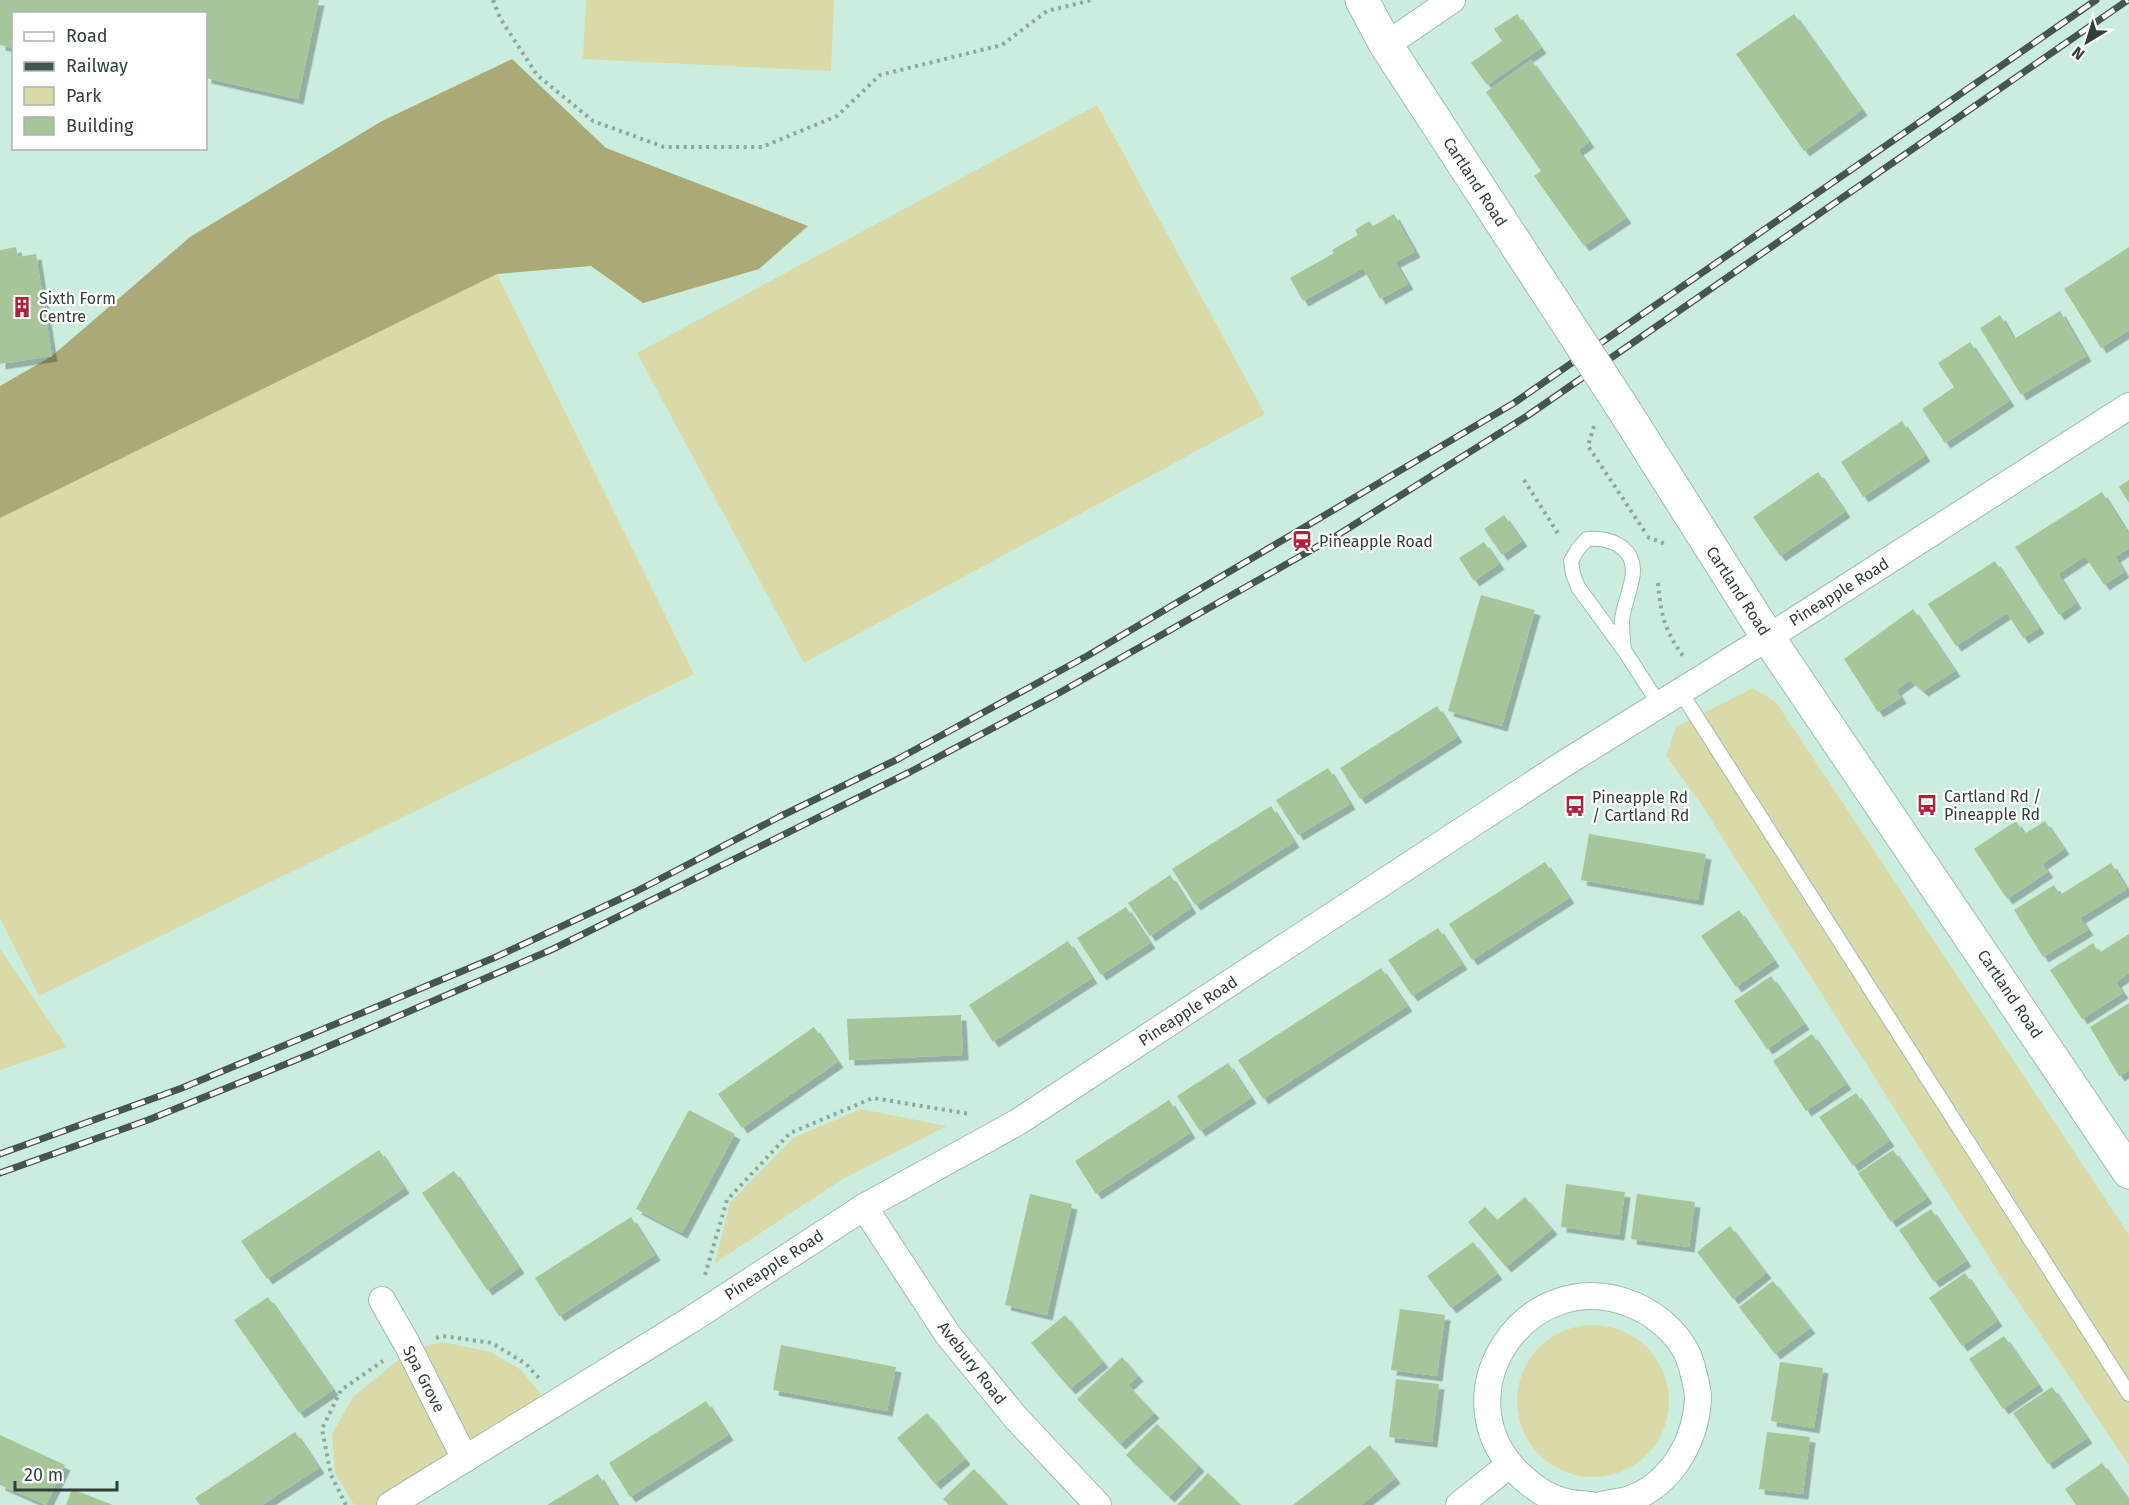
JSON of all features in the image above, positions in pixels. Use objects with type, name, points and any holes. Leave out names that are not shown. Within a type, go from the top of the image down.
[{"type":"street","name":"Cartland Road","points":[[1362,0],[1386,45],[1626,413],[1767,636],[2129,1172]]},
{"type":"street","points":[[1386,45],[1452,0]]},
{"type":"street","name":"Pineapple Road","points":[[390,1505],[692,1319],[864,1207],[1018,1122],[1562,765],[1804,615],[2129,406]]},
{"type":"street","name":"Avebury Road","points":[[864,1207],[948,1335],[1016,1418],[1098,1505]]},
{"type":"street","points":[[1590,1505],[1564,1502],[1534,1488],[1509,1465],[1494,1436],[1487,1404],[1491,1371],[1505,1342],[1527,1317],[1556,1301],[1588,1295],[1621,1299],[1651,1312],[1675,1334],[1691,1364],[1698,1396],[1694,1428],[1680,1459],[1658,1483],[1629,1499],[1601,1505]]},
{"type":"street","name":"Spa Grove","points":[[382,1300],[407,1344],[465,1459]]},
{"type":"street","points":[[1459,1505],[1509,1465]]},
{"type":"lane","points":[[1624,650],[1622,621],[1633,568],[1626,552],[1617,543],[1599,538],[1587,539],[1571,561],[1578,586],[1624,650],[1670,698],[2129,1394]]},
{"type":"path","points":[[493,0],[500,18],[537,75],[593,121],[664,147],[762,147],[837,116],[880,75],[1002,45],[1047,11],[1092,0]]},
{"type":"path","points":[[692,1319],[727,1200],[790,1133],[873,1098],[1018,1122]]},
{"type":"green space","points":[[586,0],[834,0],[831,71],[583,59]]},
{"type":"green space","points":[[1097,105],[1265,414],[804,663],[637,353]]},
{"type":"green space","points":[[497,274],[694,674],[39,996],[0,918],[0,518]]},
{"type":"green space","points":[[1753,688],[1776,702],[2129,1235],[2129,1465],[1997,1270],[1699,801],[1666,756],[1676,727]]},
{"type":"green space","points":[[0,949],[67,1047],[0,1070]]},
{"type":"green space","points":[[861,1109],[947,1126],[841,1180],[715,1263],[730,1202],[793,1138]]},
{"type":"green space","points":[[1593,1325],[1622,1330],[1647,1347],[1664,1372],[1669,1401],[1664,1430],[1647,1455],[1622,1472],[1593,1477],[1564,1472],[1539,1455],[1522,1430],[1517,1401],[1522,1372],[1539,1347],[1564,1330]]},
{"type":"green space","points":[[443,1342],[491,1352],[521,1370],[547,1402],[471,1448],[417,1348]]},
{"type":"green space","points":[[402,1357],[455,1456],[379,1505],[354,1505],[335,1473],[332,1434],[353,1397]]},
{"type":"shaded area","points":[[512,59],[606,148],[808,226],[759,269],[643,303],[591,266],[497,274],[0,518],[0,386],[52,356],[190,237],[382,121]]},
{"type":"building","points":[[0,0],[319,0],[298,99],[207,78],[207,12],[12,12],[12,48],[0,45]]},
{"type":"building","points":[[1517,14],[1541,48],[1487,85],[1471,63],[1502,41],[1494,29]]},
{"type":"building","points":[[1794,14],[1862,110],[1804,151],[1736,54]]},
{"type":"building","points":[[1531,60],[1589,142],[1578,150],[1626,218],[1584,246],[1534,176],[1541,171],[1486,92]]},
{"type":"building","points":[[1394,214],[1415,252],[1395,262],[1408,284],[1380,299],[1363,268],[1303,301],[1290,278],[1334,253],[1332,250],[1358,235],[1355,230],[1369,221],[1373,226]]},
{"type":"building","name":"Sixth Form Centre","points":[[16,247],[18,257],[36,254],[52,356],[0,364],[0,250]]},
{"type":"building","points":[[2129,247],[2129,330],[2101,348],[2064,289]]},
{"type":"building","points":[[2060,311],[2086,356],[2021,395],[1980,328],[2000,315],[2014,339]]},
{"type":"building","points":[[1970,342],[2009,401],[1945,443],[1922,409],[1954,387],[1938,363]]},
{"type":"building","points":[[1902,421],[1925,456],[1863,497],[1841,462]]},
{"type":"building","points":[[1818,472],[1845,512],[1780,556],[1753,517]]},
{"type":"building","points":[[2129,480],[2129,503],[2119,487]]},
{"type":"building","points":[[2102,492],[2129,535],[2129,548],[2115,557],[2124,572],[2104,585],[2085,556],[2058,574],[2076,603],[2059,615],[2015,547]]},
{"type":"building","points":[[1504,515],[1522,541],[1502,555],[1484,529]]},
{"type":"building","points":[[1484,542],[1499,564],[1474,581],[1459,558]]},
{"type":"building","points":[[1995,561],[2039,628],[2023,638],[2007,613],[1956,646],[1928,604]]},
{"type":"building","points":[[1481,595],[1535,610],[1502,726],[1448,711]]},
{"type":"building","points":[[1913,609],[1955,671],[1923,691],[1910,680],[1896,690],[1901,698],[1878,712],[1844,659]]},
{"type":"building","points":[[1437,706],[1457,737],[1360,799],[1340,768]]},
{"type":"building","points":[[1328,768],[1350,804],[1298,835],[1276,800]]},
{"type":"building","points":[[1271,806],[1294,842],[1195,905],[1172,869]]},
{"type":"building","points":[[2016,821],[2024,834],[2045,821],[2064,849],[2042,864],[2048,872],[2007,899],[1974,849]]},
{"type":"building","points":[[1589,834],[1706,854],[1698,900],[1581,880]]},
{"type":"building","points":[[1545,862],[1569,898],[1472,960],[1449,924]]},
{"type":"building","points":[[2111,863],[2127,889],[2080,918],[2088,930],[2043,957],[2014,910],[2054,885],[2060,895]]},
{"type":"building","points":[[1170,875],[1191,908],[1150,936],[1128,903]]},
{"type":"building","points":[[1126,907],[1150,943],[1101,975],[1077,938]]},
{"type":"building","points":[[1739,910],[1774,961],[1736,987],[1701,936]]},
{"type":"building","points":[[1438,928],[1462,964],[1412,996],[1388,960]]},
{"type":"building","points":[[2129,934],[2129,973],[2116,982],[2123,993],[2082,1019],[2050,970],[2093,943],[2099,953]]},
{"type":"building","points":[[1068,941],[1092,978],[993,1042],[969,1005]]},
{"type":"building","points":[[1381,968],[1407,1006],[1263,1099],[1238,1060]]},
{"type":"building","points":[[1771,976],[1804,1024],[1767,1049],[1734,1001]]},
{"type":"building","points":[[2129,1003],[2129,1070],[2119,1076],[2090,1027]]},
{"type":"building","points":[[961,1015],[963,1055],[849,1060],[847,1019]]},
{"type":"building","points":[[814,1027],[838,1062],[742,1128],[718,1094]]},
{"type":"building","points":[[1812,1034],[1846,1084],[1806,1111],[1773,1061]]},
{"type":"building","points":[[1228,1063],[1251,1098],[1200,1131],[1177,1096]]},
{"type":"building","points":[[1856,1093],[1889,1141],[1853,1166],[1819,1117]]},
{"type":"building","points":[[1169,1100],[1190,1133],[1096,1194],[1075,1161]]},
{"type":"building","points":[[689,1110],[735,1134],[682,1233],[636,1209]]},
{"type":"building","points":[[379,1150],[404,1188],[267,1279],[241,1241]]},
{"type":"building","points":[[1893,1150],[1927,1198],[1891,1222],[1858,1173]]},
{"type":"building","points":[[454,1171],[519,1268],[487,1290],[422,1193]]},
{"type":"building","points":[[1566,1184],[1625,1192],[1619,1235],[1561,1227]]},
{"type":"building","points":[[1030,1194],[1072,1204],[1047,1315],[1005,1305]]},
{"type":"building","points":[[1637,1194],[1695,1202],[1689,1247],[1631,1239]]},
{"type":"building","points":[[1525,1197],[1552,1229],[1506,1267],[1468,1222],[1485,1207],[1497,1220]]},
{"type":"building","points":[[1931,1209],[1966,1261],[1934,1282],[1899,1230]]},
{"type":"building","points":[[631,1217],[655,1255],[559,1316],[535,1278]]},
{"type":"building","points":[[1730,1226],[1766,1273],[1733,1299],[1697,1252]]},
{"type":"building","points":[[1473,1242],[1497,1274],[1451,1308],[1427,1276]]},
{"type":"building","points":[[1965,1273],[1997,1321],[1962,1346],[1929,1298]]},
{"type":"building","points":[[1773,1281],[1810,1328],[1775,1354],[1739,1307]]},
{"type":"building","points":[[268,1297],[333,1390],[299,1413],[234,1320]]},
{"type":"building","points":[[1400,1309],[1445,1315],[1437,1376],[1391,1370]]},
{"type":"building","points":[[1065,1315],[1103,1362],[1070,1389],[1031,1343]]},
{"type":"building","points":[[2004,1336],[2038,1385],[2003,1409],[1969,1359]]},
{"type":"building","points":[[781,1345],[896,1367],[887,1411],[773,1390]]},
{"type":"building","points":[[1122,1357],[1138,1376],[1128,1385],[1154,1413],[1120,1444],[1077,1399]]},
{"type":"building","points":[[1780,1362],[1823,1368],[1814,1428],[1771,1421]]},
{"type":"building","points":[[1396,1379],[1439,1384],[1432,1442],[1389,1437]]},
{"type":"building","points":[[2052,1387],[2087,1438],[2048,1464],[2013,1413]]},
{"type":"building","points":[[706,1401],[728,1435],[630,1497],[609,1463]]},
{"type":"building","points":[[927,1413],[965,1459],[935,1484],[897,1438]]},
{"type":"building","points":[[1157,1424],[1199,1466],[1169,1497],[1126,1455]]},
{"type":"building","points":[[295,1432],[319,1468],[262,1505],[200,1505],[195,1498]]},
{"type":"building","points":[[1767,1432],[1810,1437],[1803,1494],[1759,1489]]},
{"type":"building","points":[[0,1435],[65,1465],[46,1505],[0,1485]]},
{"type":"building","points":[[1370,1445],[1395,1478],[1361,1505],[1293,1505]]},
{"type":"building","points":[[2102,1463],[2129,1501],[2129,1505],[2076,1505],[2065,1489]]},
{"type":"building","points":[[974,1469],[1008,1505],[949,1505],[943,1499]]},
{"type":"building","points":[[1208,1473],[1241,1505],[1177,1505]]},
{"type":"building","points":[[598,1474],[617,1505],[547,1505]]},
{"type":"building","points":[[72,1489],[113,1505],[66,1505]]},
{"type":"railway","points":[[0,1154],[182,1088],[496,957],[635,892],[779,817],[898,759],[1087,656],[1514,403],[2096,0]]},
{"type":"railway","points":[[0,1173],[148,1120],[313,1053],[553,949],[910,772],[1059,693],[1336,536],[1527,416],[2128,0]]},
{"type":"place","name":"Sixth Form Centre","points":[[22,307]]},
{"type":"place","name":"Pineapple Road","points":[[1302,541]]},
{"type":"place","name":"Cartland Rd / Pineapple Rd","points":[[1927,805]]},
{"type":"place","name":"Pineapple Rd / Cartland Rd","points":[[1575,806]]}]
